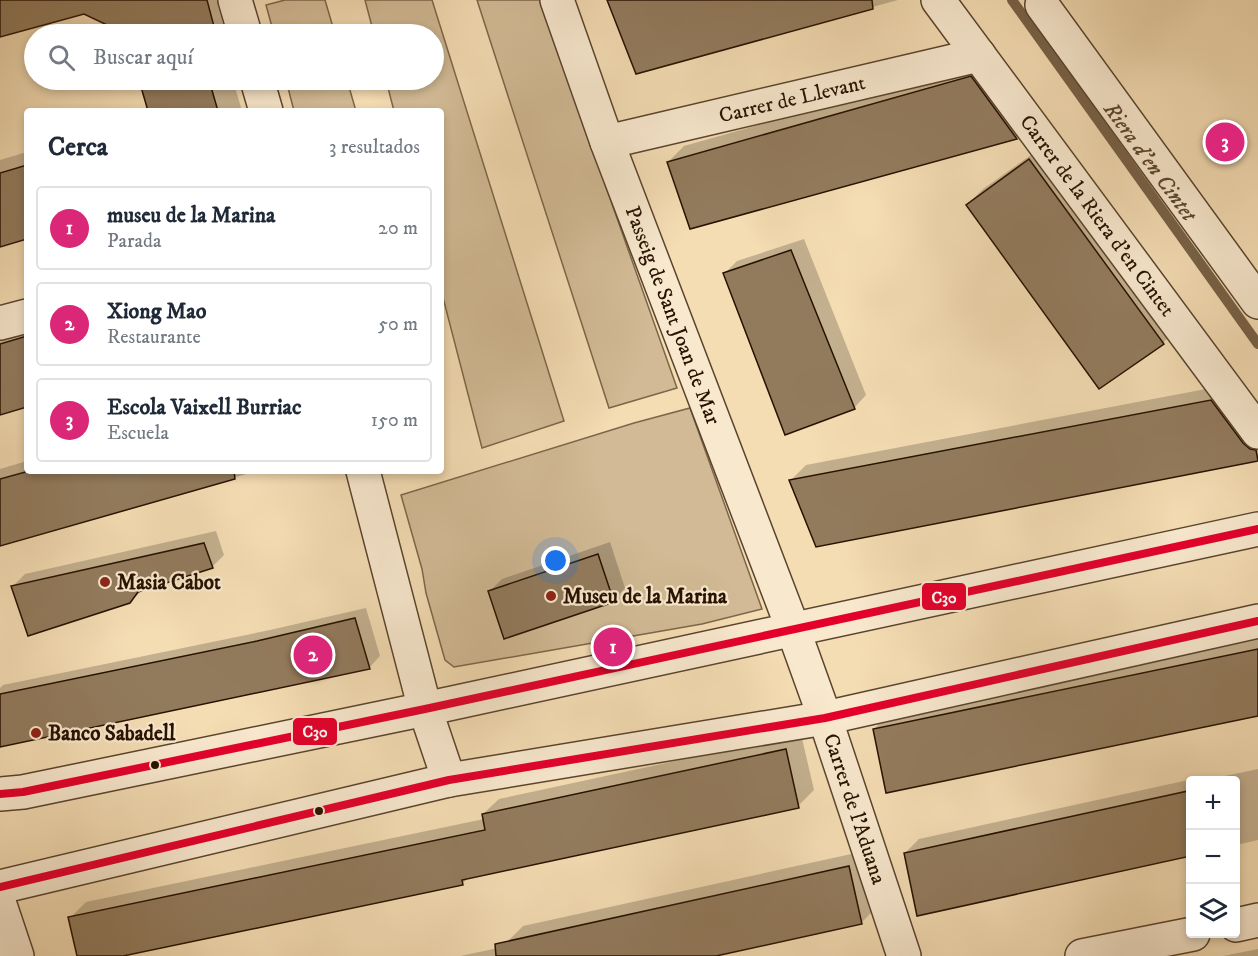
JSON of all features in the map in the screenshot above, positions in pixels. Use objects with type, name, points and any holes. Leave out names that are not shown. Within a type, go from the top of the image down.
[{"type":"street","points":[[235,0],[241,24]]},
{"type":"street","name":"Passeig de Sant Joan de Mar","points":[[557,0],[607,142],[793,628]]},
{"type":"street","name":"Carrer de la Riera d'en Cintet","points":[[938,0],[1258,432]]},
{"type":"street","points":[[1042,5],[1258,302]]},
{"type":"street","name":"Carrer de Llevant","points":[[607,142],[979,55]]},
{"type":"street","points":[[260,90],[265,108]]},
{"type":"street","points":[[0,323],[24,317]]},
{"type":"street","points":[[364,474],[425,709],[449,780]]},
{"type":"street","points":[[0,794],[23,792],[425,709],[1258,529]]},
{"type":"street","points":[[0,887],[449,780],[825,718],[1258,621]]},
{"type":"street","name":"Carrer de l'Aduana","points":[[793,628],[904,956]]},
{"type":"street","points":[[0,905],[17,956]]},
{"type":"street","points":[[1240,924],[1258,920]]},
{"type":"street","points":[[1082,956],[1186,934]]},
{"type":"shaded area","points":[[285,0],[325,0],[332,24],[271,24],[266,5]]},
{"type":"shaded area","points":[[365,0],[432,0],[440,24],[371,24]]},
{"type":"shaded area","points":[[477,0],[540,0],[677,388],[609,408]]},
{"type":"shaded area","points":[[444,38],[564,421],[482,448],[444,302],[444,108],[393,108],[389,90],[444,90]]},
{"type":"shaded area","points":[[289,90],[350,90],[355,108],[293,108]]},
{"type":"shaded area","points":[[690,408],[762,609],[702,624],[454,667],[445,660],[401,495]]},
{"type":"building","points":[[0,0],[207,0],[213,24],[105,24],[84,14],[47,24],[24,24],[24,30],[0,37]]},
{"type":"building","points":[[607,0],[872,0],[873,9],[636,74]]},
{"type":"building","points":[[971,76],[1017,139],[690,229],[667,162]]},
{"type":"building","points":[[142,90],[212,90],[217,108],[147,108]]},
{"type":"building","points":[[1029,159],[1164,344],[1099,389],[966,205]]},
{"type":"building","points":[[24,166],[24,240],[0,247],[0,173]]},
{"type":"building","points":[[791,250],[855,409],[785,435],[723,273]]},
{"type":"building","points":[[24,337],[24,408],[0,415],[0,344]]},
{"type":"building","points":[[1211,400],[1243,443],[1250,449],[1256,450],[1258,461],[816,547],[789,480]]},
{"type":"building","points":[[24,472],[234,474],[235,479],[0,546],[0,479]]},
{"type":"building","name":"Masia Cabot","points":[[204,543],[213,568],[138,592],[130,603],[28,636],[11,586]]},
{"type":"building","name":"Museu de la Marina","points":[[598,554],[614,602],[504,639],[488,591]]},
{"type":"building","points":[[355,618],[370,669],[0,747],[0,694],[257,641]]},
{"type":"building","points":[[1258,649],[1258,716],[886,793],[873,729]]},
{"type":"building","points":[[786,749],[799,808],[462,880],[463,885],[123,956],[77,956],[68,917],[485,830],[482,814]]},
{"type":"building","points":[[1186,791],[1186,857],[917,916],[904,853]]},
{"type":"building","points":[[849,866],[862,924],[716,956],[496,956],[495,944]]},
{"type":"waterway","name":"Riera d'en Cintet","points":[[1012,0],[1258,344]]},
{"type":"transit line","name":"C30","points":[[0,794],[23,792],[425,709],[1258,529]]},
{"type":"transit line","name":"C30","points":[[0,887],[449,780],[825,718],[1258,621]]},
{"type":"place","name":"Escola Vaixell Burriac","points":[[1225,142]]},
{"type":"place","name":"Masia Cabot","points":[[105,582]]},
{"type":"place","name":"Museu de la Marina","points":[[551,596]]},
{"type":"place","name":"museu de la Marina","points":[[613,647]]},
{"type":"place","name":"Xiong Mao","points":[[313,655]]},
{"type":"place","name":"Banco Sabadell","points":[[36,733]]}]
